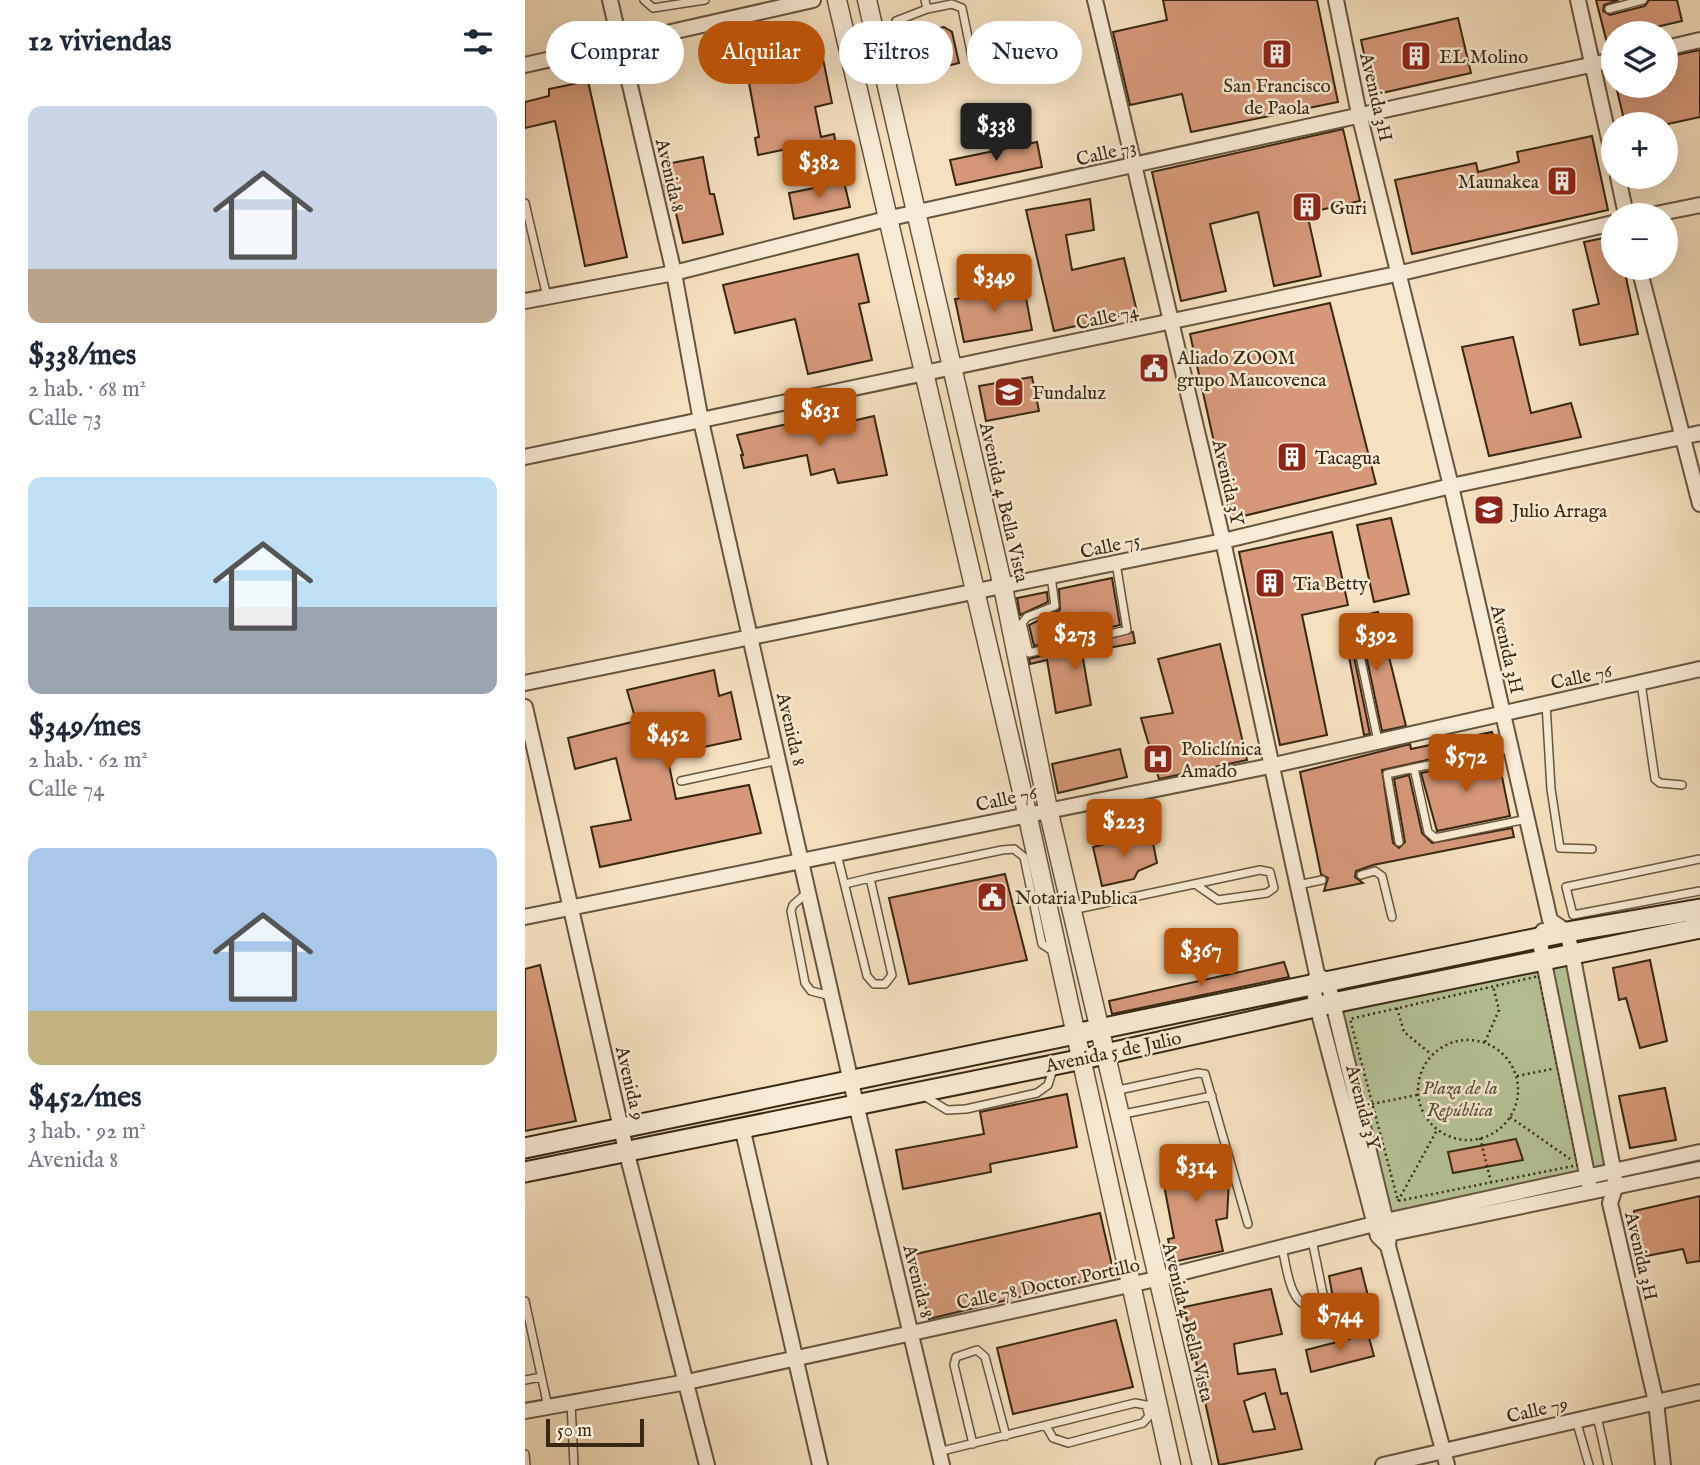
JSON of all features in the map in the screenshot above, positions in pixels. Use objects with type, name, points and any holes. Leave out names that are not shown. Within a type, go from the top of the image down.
[{"type":"main road","name":"Avenida 5 de Julio","points":[[525,1148],[1319,981],[1700,909]]},
{"type":"main road","name":"Avenida 5 de Julio","points":[[525,1172],[1083,1059],[1325,1005],[1700,928]]},
{"type":"street","name":"Avenida 8","points":[[610,0],[615,21]]},
{"type":"street","points":[[684,29],[813,0]]},
{"type":"street","points":[[837,0],[1059,953],[1171,1465]]},
{"type":"street","name":"Avenida 4 Bella Vista","points":[[867,0],[1003,586],[1071,910],[1202,1465]]},
{"type":"street","name":"Avenida 3Y","points":[[1095,0],[1223,541],[1319,981],[1359,1110],[1383,1232],[1446,1458]]},
{"type":"street","name":"Avenida 3H","points":[[1336,0],[1359,114],[1401,273],[1550,919]]},
{"type":"street","points":[[1578,0],[1604,112]]},
{"type":"street","points":[[1678,45],[1700,40]]},
{"type":"street","points":[[525,65],[546,60]]},
{"type":"street","name":"Calle 73","points":[[525,301],[674,273],[886,219],[1601,63]]},
{"type":"street","name":"Avenida 8","points":[[630,84],[674,273],[701,421],[803,860],[850,1079],[940,1458]]},
{"type":"street","points":[[1678,209],[1700,205]]},
{"type":"street","name":"Calle 74","points":[[525,457],[1401,273],[1601,226]]},
{"type":"street","points":[[1642,280],[1700,504]]},
{"type":"street","name":"Calle 75","points":[[525,683],[1223,541],[1451,486],[1700,433]]},
{"type":"street","name":"Calle 76","points":[[525,917],[1027,813],[1270,766],[1700,668]]},
{"type":"street","name":"Avenida 9","points":[[525,707],[626,1150],[707,1465]]},
{"type":"street","points":[[1567,932],[1550,919],[1539,939],[1583,1170],[1591,1191],[1610,1203]]},
{"type":"street","name":"Avenida 3H","points":[[1567,932],[1616,1185],[1610,1203],[1656,1402],[1663,1465]]},
{"type":"street","points":[[742,1127],[820,1465]]},
{"type":"street","name":"Calle 78 Doctor Portillo","points":[[1383,1232],[1583,1170],[1613,1170],[1700,1152]]},
{"type":"street","name":"Calle 78 Doctor Portillo","points":[[525,1411],[687,1382],[1130,1285],[1312,1240],[1383,1232],[1700,1169]]},
{"type":"street","name":"Calle 79","points":[[1383,1465],[1446,1458],[1576,1420],[1700,1391]]},
{"type":"lane","points":[[644,0],[653,8],[705,0]]},
{"type":"lane","points":[[925,0],[927,9]]},
{"type":"lane","points":[[1609,9],[1643,0]]},
{"type":"lane","points":[[896,21],[927,9],[952,4],[962,8],[967,32]]},
{"type":"lane","points":[[525,203],[547,297]]},
{"type":"lane","points":[[1051,576],[1055,606],[1027,617],[1022,623],[1029,653],[1128,630],[1116,563]]},
{"type":"lane","points":[[1354,628],[1378,741]]},
{"type":"lane","points":[[1641,683],[1655,779],[1660,783],[1682,786]]},
{"type":"lane","points":[[1546,703],[1551,789],[1560,848],[1592,849]]},
{"type":"lane","points":[[1399,842],[1387,774],[1511,748]]},
{"type":"lane","points":[[681,781],[779,760]]},
{"type":"lane","points":[[1414,768],[1431,836],[1527,820]]},
{"type":"lane","points":[[845,884],[1002,850],[1018,850],[1024,858],[1042,944],[1046,949],[1059,953]]},
{"type":"lane","points":[[837,853],[867,976],[874,984],[881,986],[890,979],[892,971],[870,878]]},
{"type":"lane","points":[[1700,859],[1566,887],[1573,915],[1700,891]]},
{"type":"lane","points":[[1071,910],[1260,870],[1270,872],[1274,888],[1267,893],[1218,900],[1195,884]]},
{"type":"lane","points":[[1361,875],[1375,871],[1383,876],[1392,917]]},
{"type":"lane","points":[[1297,886],[1322,880]]},
{"type":"lane","points":[[810,891],[790,911],[803,978],[811,991],[833,996]]},
{"type":"lane","points":[[1113,1091],[1202,1072],[1205,1074],[1248,1224]]},
{"type":"lane","points":[[1119,1115],[1212,1096]]},
{"type":"lane","points":[[1282,1248],[1296,1299],[1306,1307],[1314,1307],[1323,1300],[1323,1294],[1312,1240]]},
{"type":"lane","points":[[525,1301],[548,1407]]},
{"type":"lane","points":[[973,1444],[954,1365],[959,1354],[971,1350],[977,1350],[985,1357],[1006,1436]]},
{"type":"lane","points":[[525,1380],[541,1377]]},
{"type":"lane","points":[[571,1403],[574,1465]]},
{"type":"lane","points":[[940,1458],[973,1444],[1135,1403],[1146,1405],[1149,1416],[1143,1423],[1068,1443],[1053,1438],[1046,1426]]},
{"type":"lane","points":[[1596,1415],[1608,1465]]},
{"type":"lane","points":[[1576,1420],[1589,1465]]},
{"type":"lane","points":[[525,1454],[526,1465]]},
{"type":"path","points":[[1398,1201],[1359,1110],[1350,1019],[1539,976],[1583,1170]]},
{"type":"path","points":[[1485,1043],[1499,1010],[1493,986]]},
{"type":"path","points":[[1397,1008],[1404,1032],[1432,1055]]},
{"type":"path","points":[[1457,1041],[1485,1043],[1510,1062],[1518,1090],[1510,1117],[1497,1130],[1480,1138],[1458,1138],[1437,1129],[1427,1120],[1418,1095],[1423,1067],[1432,1055],[1457,1041]]},
{"type":"path","points":[[1516,1077],[1558,1068]]},
{"type":"path","points":[[1359,1110],[1418,1095]]},
{"type":"path","points":[[1510,1117],[1583,1170]]},
{"type":"path","points":[[1398,1201],[1437,1129]]},
{"type":"path","points":[[1480,1138],[1490,1182]]},
{"type":"path","points":[[1398,1201],[1490,1182],[1583,1170]]},
{"type":"green space","name":"Plaza de la República","points":[[1577,962],[1617,1176],[1382,1227],[1324,1015]]},
{"type":"building","points":[[1163,0],[1317,0],[1338,102],[1191,132],[1182,94],[1130,105],[1113,32],[1167,20]]},
{"type":"building","points":[[1596,0],[1619,0],[1604,5],[1603,11],[1610,15],[1645,6],[1649,0],[1677,0],[1682,21],[1678,22],[1601,21]]},
{"type":"building","name":"EL Molino","points":[[1458,18],[1471,73],[1373,95],[1361,40]]},
{"type":"building","points":[[953,36],[959,63],[953,64]]},
{"type":"building","points":[[1700,50],[1700,117],[1678,122],[1678,112],[1622,112],[1619,98],[1678,98],[1678,55]]},
{"type":"building","points":[[825,69],[832,103],[815,107],[821,137],[834,134],[839,161],[822,164],[819,151],[789,158],[787,149],[758,155],[755,138],[759,137],[749,84],[825,84]]},
{"type":"building","points":[[589,84],[627,257],[585,266],[555,121],[525,128],[525,102],[549,96],[549,89]]},
{"type":"building","points":[[1343,129],[1360,201],[1307,213],[1321,276],[1274,286],[1258,212],[1210,224],[1226,291],[1181,301],[1152,172]]},
{"type":"building","points":[[1592,136],[1601,189],[1603,189],[1606,203],[1601,203],[1601,212],[1412,254],[1395,180],[1476,163],[1478,172],[1519,162],[1517,152]]},
{"type":"building","points":[[1037,142],[1042,167],[956,185],[950,160]]},
{"type":"building","points":[[703,157],[710,194],[714,194],[723,234],[683,243],[671,192],[666,193],[661,165]]},
{"type":"building","points":[[844,182],[850,207],[794,219],[789,193]]},
{"type":"building","points":[[1090,199],[1094,230],[1066,235],[1072,270],[1124,258],[1137,312],[1054,331],[1026,210]]},
{"type":"building","points":[[1601,238],[1601,280],[1627,280],[1638,334],[1580,345],[1573,310],[1599,304],[1584,242]]},
{"type":"building","points":[[858,254],[869,302],[859,304],[872,360],[808,374],[795,319],[735,333],[723,285]]},
{"type":"building","points":[[1024,287],[1032,330],[964,342],[955,299]]},
{"type":"building","points":[[1330,303],[1376,484],[1231,519],[1190,334]]},
{"type":"building","points":[[1513,337],[1531,413],[1571,403],[1581,437],[1489,456],[1462,347]]},
{"type":"building","points":[[1032,377],[1039,411],[986,421],[979,386]]},
{"type":"building","points":[[874,416],[887,475],[838,483],[834,469],[811,475],[807,455],[744,468],[737,435],[820,417],[822,428]]},
{"type":"building","points":[[1391,518],[1409,594],[1374,602],[1357,525]]},
{"type":"building","points":[[1332,532],[1348,605],[1302,615],[1327,735],[1280,745],[1239,552]]},
{"type":"building","points":[[1112,578],[1120,625],[1034,646],[1029,625],[1060,610],[1059,589]]},
{"type":"building","points":[[1047,592],[1048,602],[1020,615],[1017,598]]},
{"type":"building","points":[[1378,612],[1406,726],[1382,731],[1360,626],[1352,621],[1348,628],[1370,734],[1364,735],[1342,620]]},
{"type":"building","points":[[1133,632],[1135,643],[1082,653],[1091,705],[1056,713],[1047,660],[1030,664],[1029,659]]},
{"type":"building","points":[[1220,644],[1247,760],[1159,779],[1141,718],[1173,713],[1158,659]]},
{"type":"building","points":[[714,670],[719,696],[731,692],[741,739],[667,755],[676,799],[749,785],[761,833],[600,867],[591,827],[631,820],[616,758],[575,769],[568,738],[636,721],[627,690]]},
{"type":"building","points":[[1492,732],[1495,745],[1382,770],[1393,843],[1399,848],[1405,842],[1394,779],[1409,775],[1422,833],[1432,843],[1512,828],[1514,837],[1373,865],[1356,871],[1355,877],[1363,883],[1324,891],[1328,878],[1321,874],[1300,772],[1410,744],[1411,749]]},
{"type":"building","points":[[1120,749],[1127,777],[1058,793],[1052,764]]},
{"type":"building","points":[[1498,757],[1510,816],[1437,831],[1421,773]]},
{"type":"building","points":[[1151,833],[1157,863],[1138,871],[1134,879],[1102,886],[1093,847]]},
{"type":"building","points":[[1005,874],[1027,960],[909,984],[889,898]]},
{"type":"building","points":[[1650,960],[1667,1041],[1640,1048],[1626,998],[1619,1000],[1613,968]]},
{"type":"building","points":[[1284,962],[1289,977],[1112,1014],[1109,1001]]},
{"type":"building","points":[[540,965],[576,1121],[525,1131],[525,969]]},
{"type":"building","points":[[1665,1088],[1676,1140],[1630,1148],[1619,1096]]},
{"type":"building","points":[[1067,1094],[1077,1147],[990,1164],[991,1172],[903,1189],[896,1150],[984,1134],[980,1112]]},
{"type":"building","points":[[1516,1139],[1523,1160],[1453,1173],[1448,1152]]},
{"type":"building","points":[[1213,1147],[1229,1180],[1227,1218],[1216,1220],[1223,1251],[1173,1262],[1168,1239],[1174,1238],[1161,1169]]},
{"type":"building","points":[[1700,1196],[1700,1261],[1687,1263],[1683,1249],[1641,1257],[1634,1211]]},
{"type":"building","points":[[1100,1213],[1114,1274],[929,1319],[911,1255]]},
{"type":"building","points":[[1361,1268],[1368,1296],[1334,1304],[1329,1276]]},
{"type":"building","points":[[1271,1289],[1282,1334],[1234,1344],[1238,1374],[1275,1369],[1281,1394],[1287,1393],[1302,1449],[1219,1465],[1184,1307]],"holes":[[[1265,1393],[1275,1429],[1253,1432],[1244,1401]]]},
{"type":"building","points":[[1116,1320],[1133,1387],[1013,1414],[997,1348]]},
{"type":"building","points":[[1368,1334],[1374,1356],[1311,1372],[1306,1350]]},
{"type":"place","name":"San Francisco de Paola","points":[[1277,54]]},
{"type":"place","name":"EL Molino","points":[[1416,56]]},
{"type":"place","name":"Maunakea","points":[[1562,181]]},
{"type":"place","name":"Guri","points":[[1307,207]]},
{"type":"place","name":"Aliado ZOOM grupo Maucovenca","points":[[1154,368]]},
{"type":"place","name":"Fundaluz","points":[[1009,392]]},
{"type":"place","name":"Tacagua","points":[[1292,457]]},
{"type":"place","name":"Julio Arraga","points":[[1489,510]]},
{"type":"place","name":"Tia Betty","points":[[1270,583]]},
{"type":"place","name":"Policlínica Amado","points":[[1158,759]]},
{"type":"place","name":"Notaria Publica","points":[[992,897]]}]
